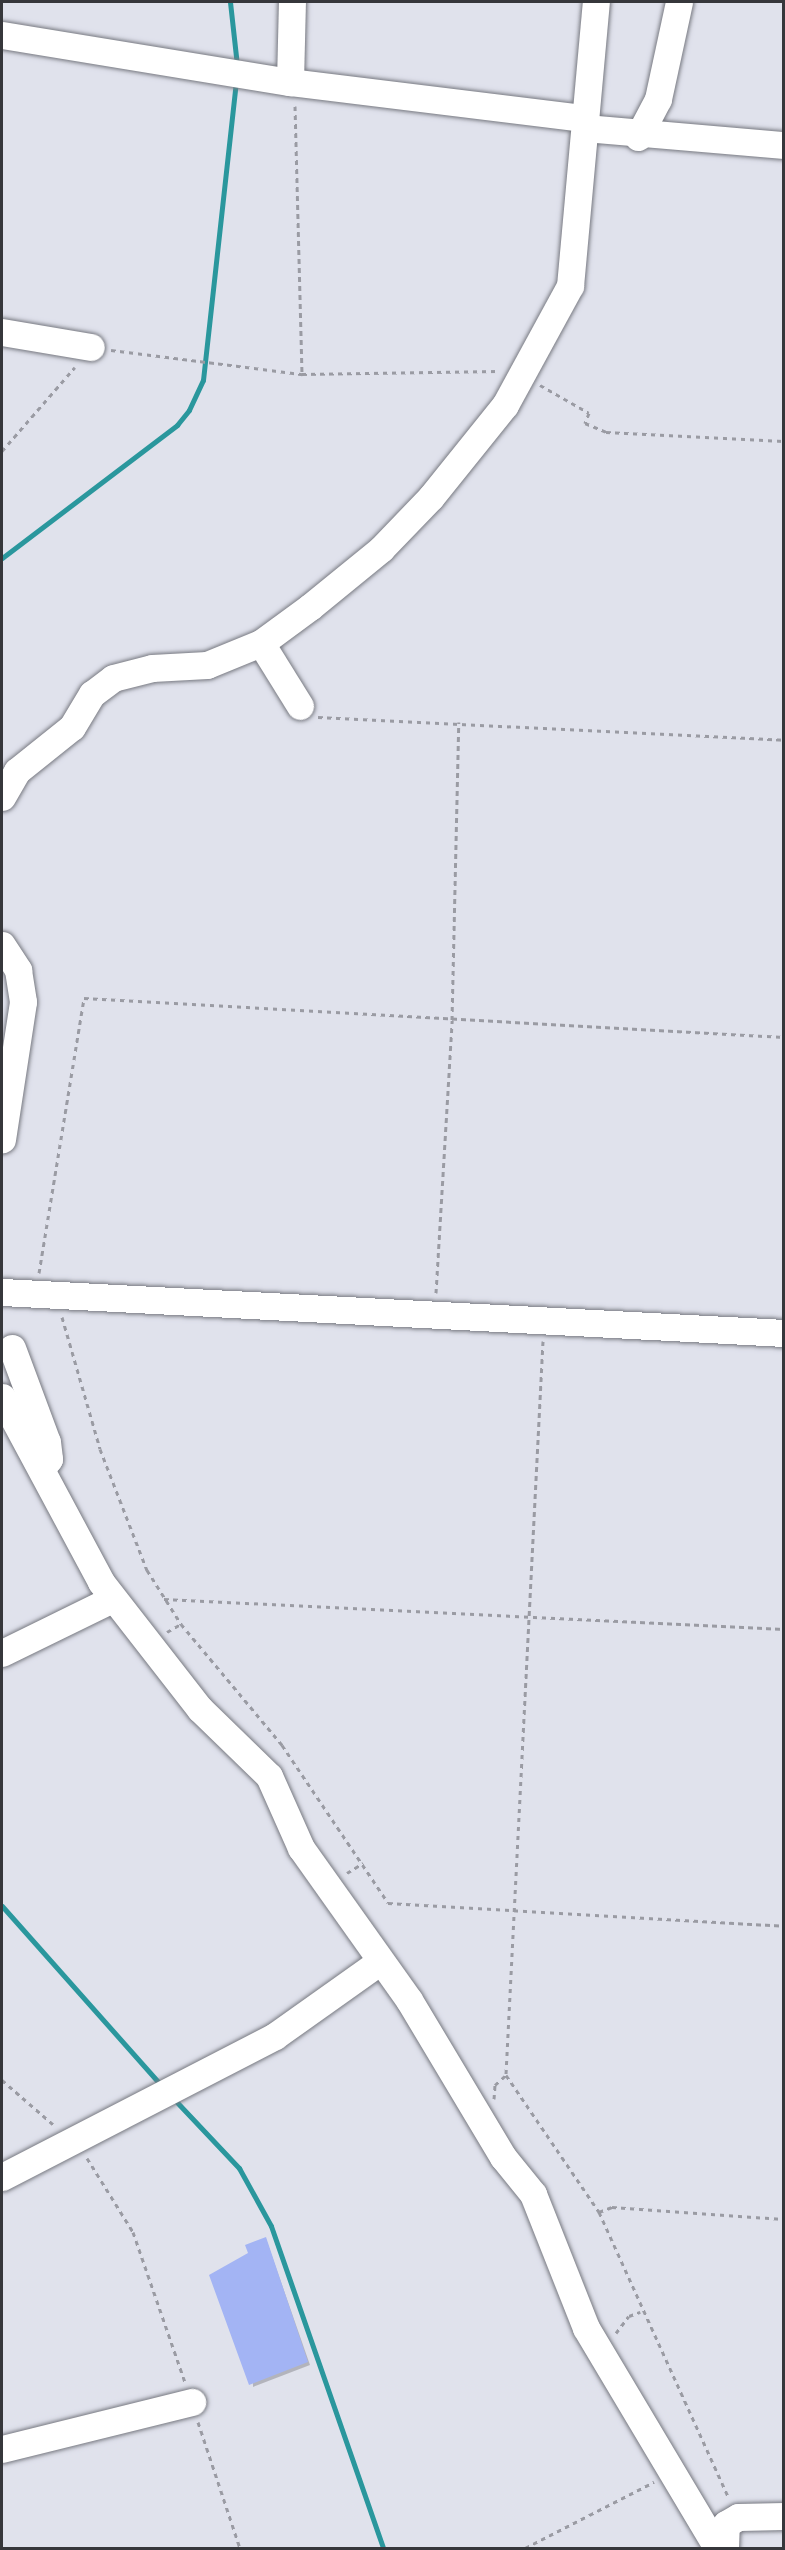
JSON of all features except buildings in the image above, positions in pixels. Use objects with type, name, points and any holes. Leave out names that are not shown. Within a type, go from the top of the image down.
[{"type":"street","points":[[292,2],[292,83]]},
{"type":"street","points":[[2,797],[17,771],[72,727],[92,694],[113,678],[152,668],[207,665],[261,643],[381,549],[455,472],[523,376],[570,286],[596,2]]},
{"type":"street","points":[[638,137],[658,99],[680,2]]},
{"type":"street","points":[[2,35],[292,83],[585,123],[638,137],[783,145]]},
{"type":"street","points":[[2,332],[91,347]]},
{"type":"street","points":[[261,643],[296,698]]},
{"type":"street","points":[[2,945],[23,987],[2,1139]]},
{"type":"street","points":[[32,1295],[783,1334]]},
{"type":"street","points":[[12,1348],[47,1442],[50,1459],[41,1470]]},
{"type":"street","points":[[2,1397],[112,1599],[222,1734],[269,1776],[301,1848],[533,2194],[586,2328],[671,2474],[726,2535],[783,2516]]},
{"type":"street","points":[[2,1653],[112,1599]]},
{"type":"street","points":[[2,2177],[275,2036],[379,1962]]},
{"type":"street","points":[[2,2449],[192,2402]]},
{"type":"path","points":[[292,83],[303,374]]},
{"type":"path","points":[[2,451],[91,347],[303,374],[498,370],[497,382]]},
{"type":"path","points":[[523,376],[589,413],[585,423],[606,432],[783,441]]},
{"type":"path","points":[[296,698],[313,717],[459,722],[783,740]]},
{"type":"path","points":[[435,1317],[452,1020],[459,722]]},
{"type":"path","points":[[783,1037],[84,998],[38,1279],[32,1295],[164,1599],[181,1624],[282,1745],[363,1863],[387,1903],[783,1926]]},
{"type":"path","points":[[544,1322],[506,2075],[599,2212],[726,2535]]},
{"type":"path","points":[[164,1599],[783,1629]]},
{"type":"path","points":[[167,1632],[181,1624]]},
{"type":"path","points":[[347,1873],[363,1863]]},
{"type":"path","points":[[495,2085],[506,2075]]},
{"type":"path","points":[[2,2080],[72,2140],[133,2232],[240,2548]]},
{"type":"path","points":[[599,2212],[612,2207],[783,2219]]},
{"type":"path","points":[[629,2316],[640,2312]]},
{"type":"path","points":[[525,2548],[671,2474]]},
{"type":"waterway","points":[[230,2],[237,65]]},
{"type":"waterway","points":[[2,558],[177,425],[189,410],[203,380],[236,80]]},
{"type":"waterway","points":[[2,1906],[162,2086]]},
{"type":"waterway","points":[[172,2097],[239,2168],[271,2226],[383,2548]]}]
